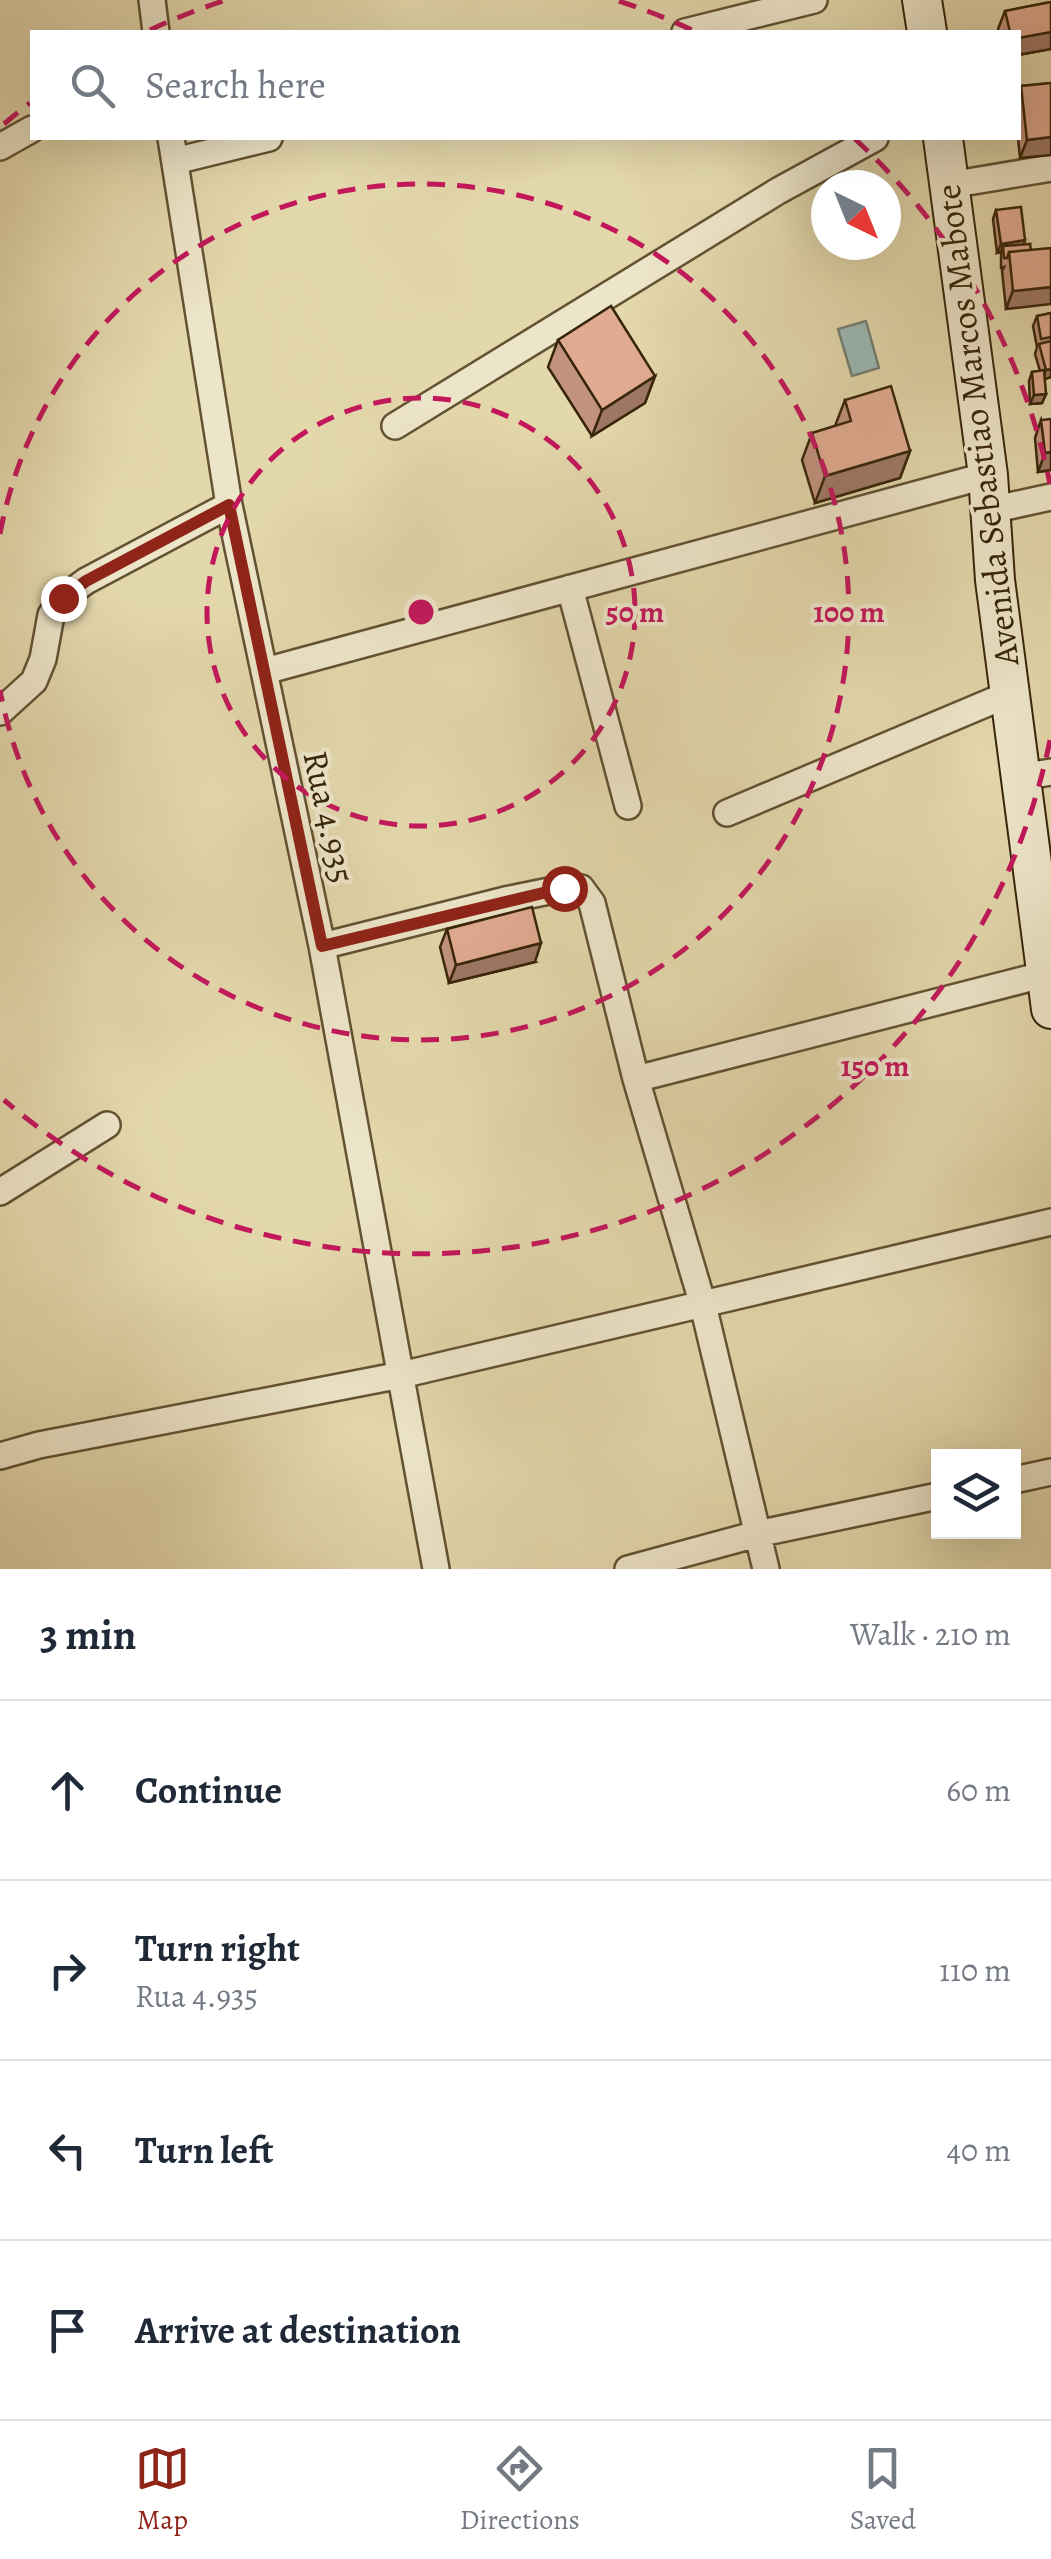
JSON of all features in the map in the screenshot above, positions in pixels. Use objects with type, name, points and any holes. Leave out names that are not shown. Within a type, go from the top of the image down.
[{"type":"main road","points":[[922,0],[927,30]]},
{"type":"main road","name":"Avenida Sebastiao Marcos Mabote","points":[[943,140],[990,492],[995,580],[1009,694],[1035,774],[1048,992]]},
{"type":"street","points":[[152,0],[156,30]]},
{"type":"street","points":[[693,30],[814,0]]},
{"type":"street","points":[[0,147],[30,130]]},
{"type":"street","points":[[173,149],[252,140]]},
{"type":"street","points":[[395,426],[778,190],[871,140]]},
{"type":"street","name":"Rua 4.935","points":[[173,149],[229,505],[322,946],[436,1569]]},
{"type":"street","points":[[950,185],[1051,168]]},
{"type":"street","points":[[265,671],[570,588],[990,492],[1051,497]]},
{"type":"street","points":[[0,712],[34,681],[43,659],[51,615],[63,598],[86,581],[229,505]]},
{"type":"street","points":[[570,588],[628,806]]},
{"type":"street","points":[[727,813],[1009,694]]},
{"type":"street","points":[[322,946],[505,900],[582,888],[592,903],[636,1079],[703,1305],[766,1569]]},
{"type":"street","points":[[636,1079],[1048,992]]},
{"type":"street","points":[[0,1192],[108,1126]]},
{"type":"street","points":[[0,1456],[402,1376],[1051,1222]]},
{"type":"street","points":[[1021,1478],[1051,1472]]},
{"type":"street","points":[[628,1569],[757,1534],[931,1497]]},
{"type":"water","points":[[866,321],[879,368],[852,376],[838,329]]},
{"type":"building","points":[[1051,2],[1051,32],[1021,37],[1021,30],[1010,30],[1005,11]]},
{"type":"building","points":[[1051,83],[1051,137],[1027,140],[1021,86]]},
{"type":"building","points":[[1021,207],[1025,240],[1001,244],[996,210]]},
{"type":"building","points":[[1030,244],[1031,250],[1009,252],[1004,258],[1003,246]]},
{"type":"building","points":[[1051,248],[1051,287],[1013,291],[1009,252]]},
{"type":"building","points":[[611,306],[655,376],[602,410],[558,340]]},
{"type":"building","points":[[1051,313],[1051,337],[1041,339],[1037,316]]},
{"type":"building","points":[[1051,341],[1051,369],[1046,370],[1039,344]]},
{"type":"building","points":[[1044,370],[1046,394],[1034,395],[1032,372]]},
{"type":"building","points":[[891,386],[910,451],[825,476],[812,433],[851,421],[845,400]]},
{"type":"building","points":[[1051,419],[1051,452],[1045,453],[1041,420]]},
{"type":"building","points":[[532,907],[541,943],[456,965],[447,929]]},
{"type":"route","points":[[63,598],[86,581],[229,505],[322,946],[564,888]]}]
